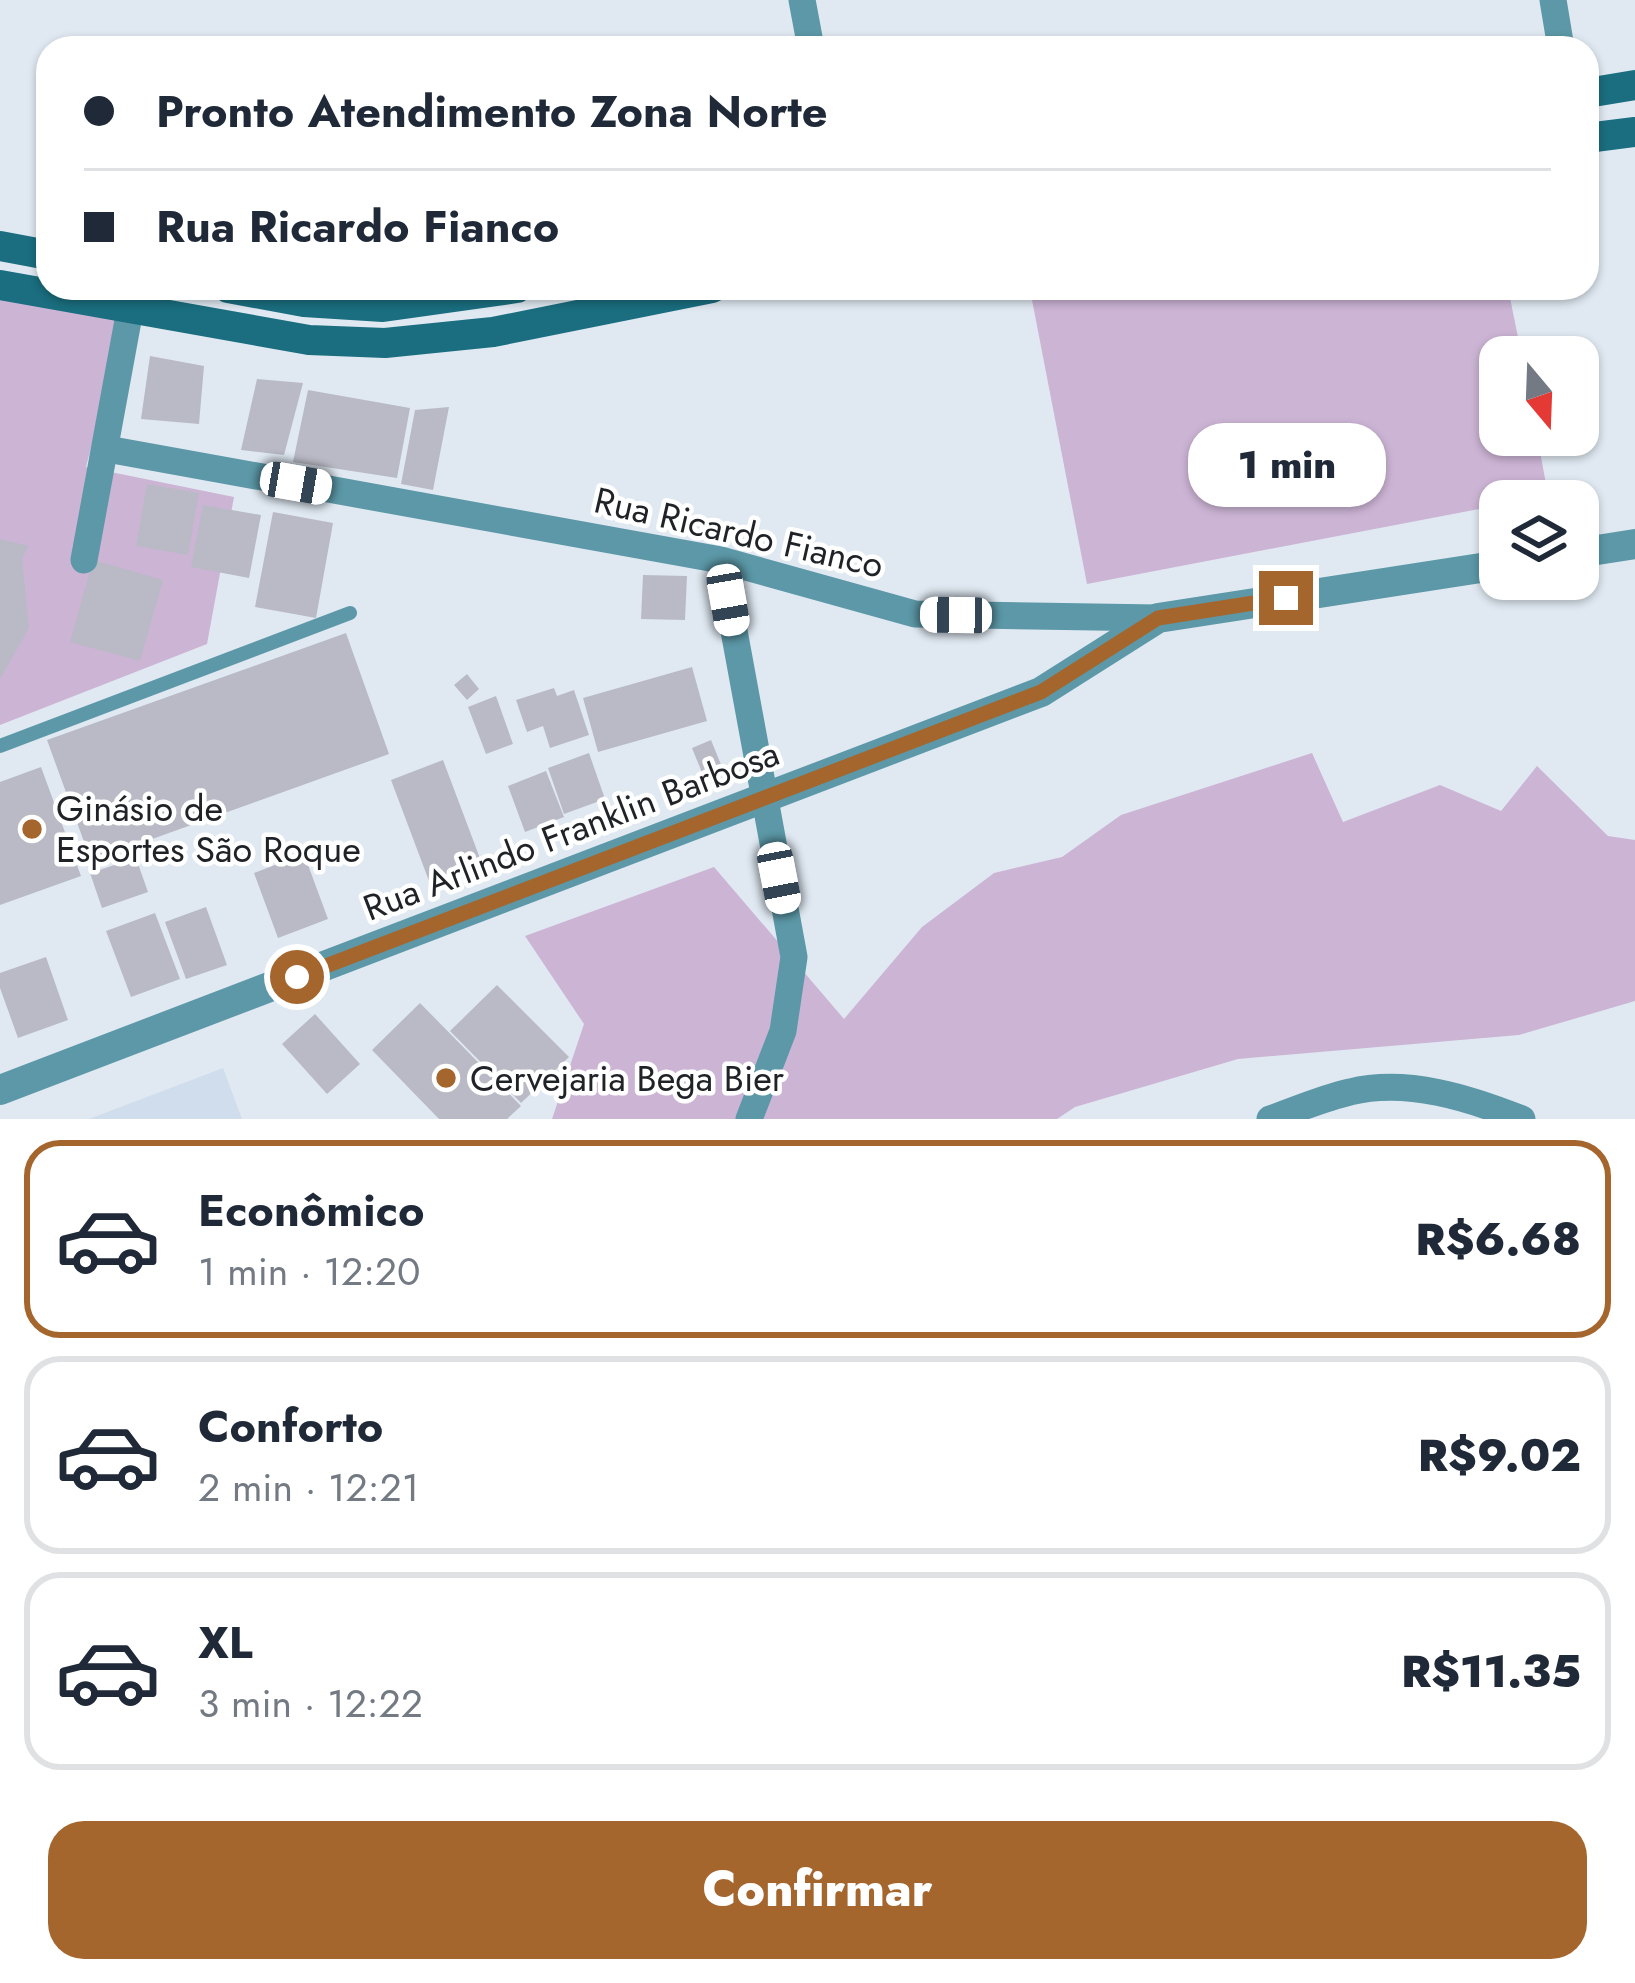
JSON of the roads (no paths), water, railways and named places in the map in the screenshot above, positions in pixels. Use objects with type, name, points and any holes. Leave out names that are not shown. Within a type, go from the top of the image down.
[{"type":"main road","points":[[1599,92],[1635,85]]},
{"type":"main road","points":[[1599,136],[1635,132]]},
{"type":"main road","points":[[0,246],[36,253]]},
{"type":"main road","points":[[0,285],[36,289]]},
{"type":"main road","points":[[132,300],[309,340],[385,343],[493,332],[652,300]]},
{"type":"main road","points":[[293,300],[383,307],[435,300]]},
{"type":"main road","points":[[493,332],[500,300]]},
{"type":"street","points":[[802,0],[809,36]]},
{"type":"street","points":[[1553,0],[1559,36]]},
{"type":"street","points":[[84,560],[132,300]]},
{"type":"street","name":"Rua Ricardo Fianco","points":[[107,448],[721,560],[915,614],[1158,618],[1479,568]]},
{"type":"street","points":[[1599,550],[1635,544]]},
{"type":"street","points":[[721,560],[794,957],[783,1031],[749,1119]]},
{"type":"street","name":"Rua Arlindo Franklin Barbosa","points":[[0,1090],[1041,692],[1158,618]]},
{"type":"street","points":[[1273,1118],[1351,1091],[1398,1087],[1475,1100],[1522,1119]]},
{"type":"lane","points":[[0,746],[350,613]]},
{"type":"place","name":"Ginásio de Esportes São Roque","points":[[32,829]]},
{"type":"place","name":"Cervejaria Bega Bier","points":[[446,1078]]}]
